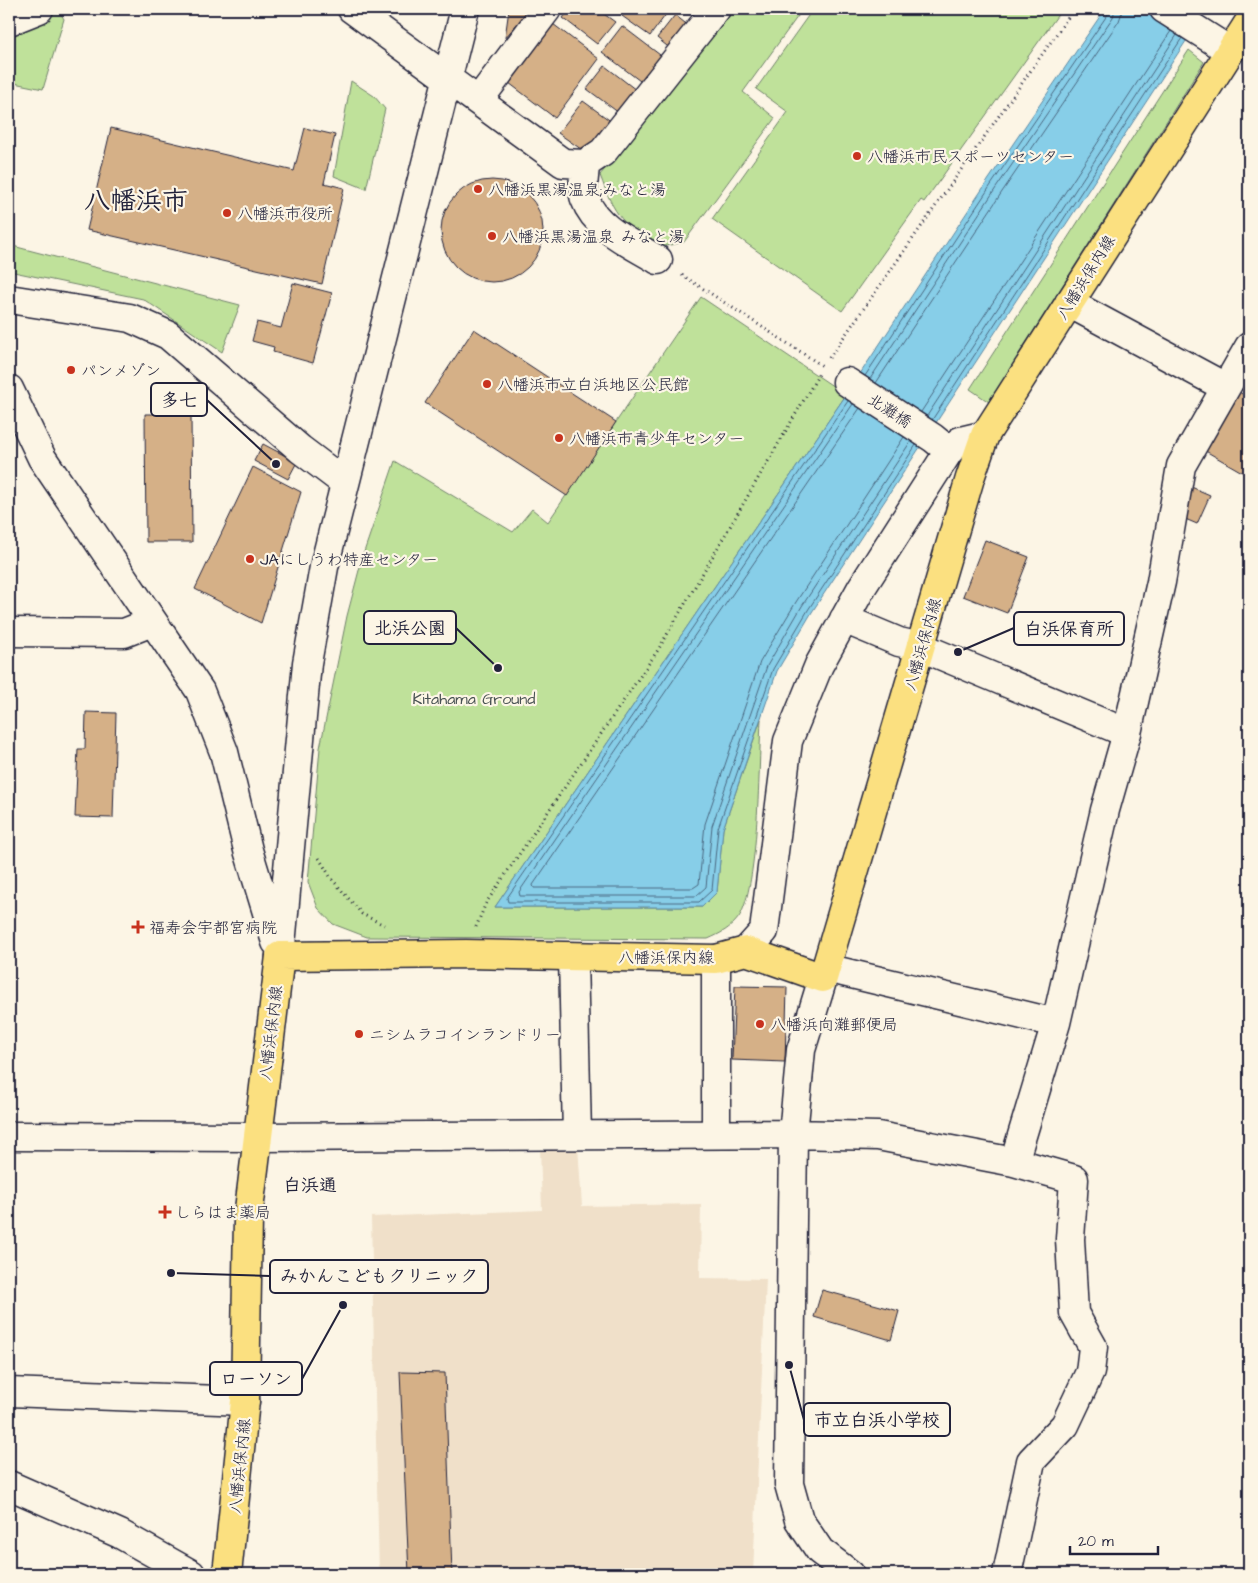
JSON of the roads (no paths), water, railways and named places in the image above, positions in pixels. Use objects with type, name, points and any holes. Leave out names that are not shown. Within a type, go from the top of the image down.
[{"type":"main road","name":"八幡浜保内線","points":[[824,973],[985,435],[1249,22]]},
{"type":"main road","name":"八幡浜保内線","points":[[227,1574],[245,1401],[248,1218],[280,956],[466,954],[716,959],[746,952]]},
{"type":"main road","points":[[746,952],[824,973]]},
{"type":"street","points":[[9,21],[39,9]]},
{"type":"street","points":[[352,9],[563,163],[585,164],[603,152],[711,11]]},
{"type":"street","points":[[280,956],[307,664],[324,567],[465,9]]},
{"type":"street","points":[[478,101],[547,9]]},
{"type":"street","points":[[1164,9],[1230,51]]},
{"type":"street","points":[[585,164],[584,197],[594,216],[618,236],[658,260]]},
{"type":"street","points":[[9,298],[130,318],[168,335],[300,449],[345,483]]},
{"type":"street","points":[[1069,303],[1225,387]]},
{"type":"street","points":[[1014,1162],[1056,1023],[1105,810],[1127,733],[1162,582],[1181,466],[1249,347]]},
{"type":"street","name":"北灘橋","points":[[847,382],[941,445]]},
{"type":"street","points":[[9,388],[42,458],[200,691],[224,752],[248,850],[280,956]]},
{"type":"street","points":[[746,952],[764,931],[788,741],[819,665],[941,445],[985,435]]},
{"type":"street","points":[[844,619],[899,642],[921,647],[1127,733]]},
{"type":"street","points":[[9,632],[124,633],[152,622]]},
{"type":"street","points":[[574,957],[577,1136]]},
{"type":"street","points":[[716,959],[716,1134]]},
{"type":"street","points":[[850,1574],[820,1550],[804,1528],[799,1520],[789,1484],[793,1134],[801,1050],[824,973],[1056,1023]]},
{"type":"street","points":[[9,1136],[257,1137],[716,1134],[878,1136],[1014,1162],[1074,1179],[1070,1239],[1074,1313],[1093,1347],[1090,1372],[1065,1425],[1031,1461],[1007,1574]]},
{"type":"street","points":[[9,1392],[245,1401]]},
{"type":"street","points":[[9,1485],[120,1534],[191,1574]]},
{"type":"water","points":[[1105,9],[1207,9],[812,612],[777,671],[723,829],[717,892],[702,907],[495,907],[846,395],[987,182]]},
{"type":"place","name":"八幡浜市民スポーツセンター","points":[[857,156]]},
{"type":"place","name":"八幡浜黒湯温泉;みなと湯","points":[[478,189]]},
{"type":"place","name":"八幡浜市役所","points":[[227,213]]},
{"type":"place","name":"八幡浜黒湯温泉 みなと湯","points":[[492,236]]},
{"type":"place","name":"パンメゾン","points":[[71,370]]},
{"type":"place","name":"八幡浜市立白浜地区公民館","points":[[487,384]]},
{"type":"place","name":"八幡浜市青少年センター","points":[[559,438]]},
{"type":"place","name":"多七","points":[[276,464]]},
{"type":"place","name":"JAにしうわ特産センター","points":[[250,559]]},
{"type":"place","name":"白浜保育所","points":[[958,652]]},
{"type":"place","name":"北浜公園","points":[[498,668]]},
{"type":"place","name":"福寿会宇都宮病院","points":[[138,927]]},
{"type":"place","name":"八幡浜向灘郵便局","points":[[760,1024]]},
{"type":"place","name":"ニシムラコインランドリー","points":[[359,1034]]},
{"type":"place","name":"しらはま薬局","points":[[165,1212]]},
{"type":"place","name":"みかんこどもクリニック","points":[[171,1273]]},
{"type":"place","name":"ローソン","points":[[343,1305]]},
{"type":"place","name":"市立白浜小学校","points":[[789,1365]]},
{"type":"district","name":"八幡浜市","points":[[136,200]]},
{"type":"district","name":"白浜通","points":[[310,1185]]},
{"type":"park label","name":"Kitahama Ground","points":[[474,698]]}]
